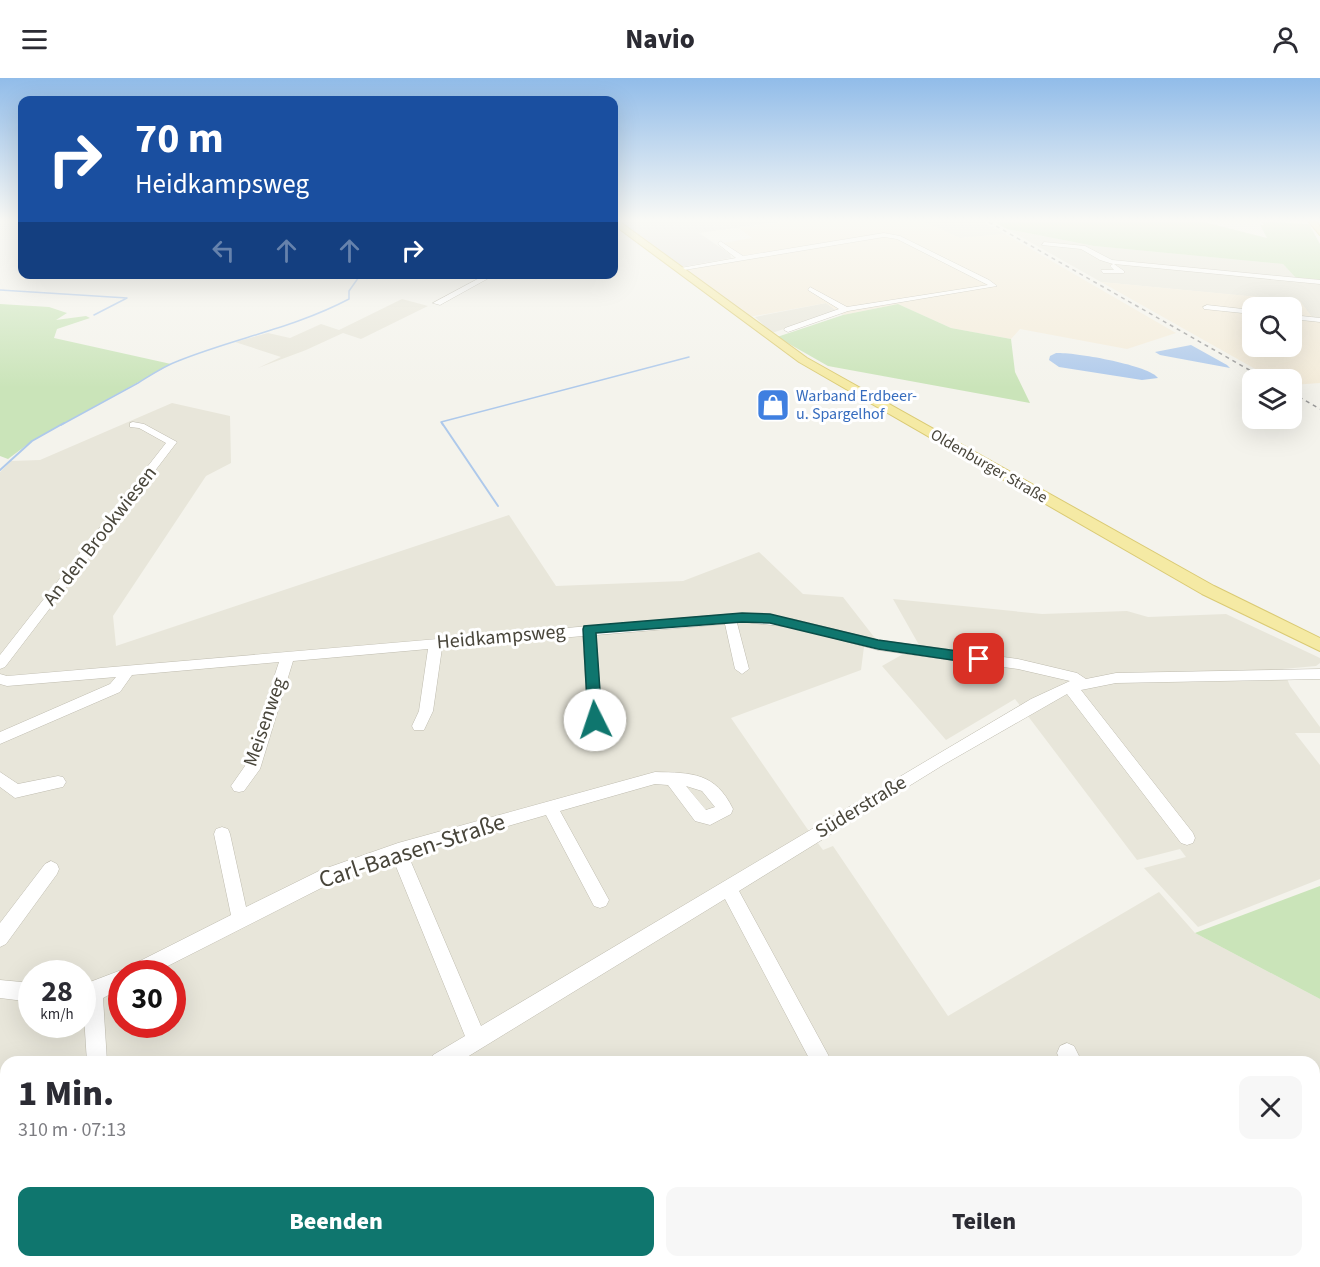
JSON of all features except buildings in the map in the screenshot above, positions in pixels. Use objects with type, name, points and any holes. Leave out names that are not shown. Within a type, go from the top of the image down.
[{"type":"main road","name":"Oldenburger Straße","points":[[690,277],[803,360],[1208,590],[1320,645]]},
{"type":"street","points":[[788,330],[847,309],[994,286],[982,277]]},
{"type":"street","points":[[1273,277],[1320,282]]},
{"type":"street","points":[[437,303],[483,279]]},
{"type":"street","points":[[810,290],[839,307],[847,309]]},
{"type":"street","points":[[1207,307],[1242,311]]},
{"type":"street","points":[[1302,318],[1320,320]]},
{"type":"street","name":"An den Brookwiesen","points":[[0,664],[172,442],[141,426],[133,425]]},
{"type":"street","points":[[730,618],[742,669]]},
{"type":"street","name":"Heidkampsweg","points":[[0,679],[7,681],[730,618],[792,622],[878,645],[1018,664],[1077,678],[1075,685]]},
{"type":"street","points":[[589,629],[595,720],[590,729]]},
{"type":"street","points":[[419,726],[426,711],[436,643]]},
{"type":"street","name":"Meisenweg","points":[[239,786],[252,769],[288,656]]},
{"type":"street","points":[[0,738],[115,688],[128,670]]},
{"type":"street","name":"Süderstraße","points":[[450,1056],[1035,703],[1075,685],[1116,678],[1320,674]]},
{"type":"street","points":[[1075,685],[1075,692],[1187,838]]},
{"type":"street","name":"Carl-Baasen-Straße","points":[[158,960],[327,876],[398,850],[655,777],[672,779]]},
{"type":"street","points":[[0,778],[7,786],[15,790],[58,782]]},
{"type":"street","points":[[550,807],[559,828],[600,900]]},
{"type":"street","points":[[222,834],[240,918]]},
{"type":"street","points":[[398,850],[477,1040]]},
{"type":"street","points":[[0,938],[51,869]]},
{"type":"street","points":[[728,888],[819,1056]]},
{"type":"street","points":[[0,989],[18,991]]},
{"type":"street","points":[[94,1038],[96,1056]]},
{"type":"shaded area","points":[[697,277],[1080,277],[1176,333],[1127,349],[1020,329],[1011,339],[951,328],[898,304],[843,315],[826,303],[749,317]]},
{"type":"shaded area","points":[[1093,277],[1296,277],[1299,281],[1320,283],[1320,318],[1312,317],[1302,305],[1302,297],[1257,297],[1101,282]]},
{"type":"shaded area","points":[[1101,282],[1258,297],[1242,297],[1242,357],[1302,357],[1302,304],[1312,317],[1320,318],[1320,383],[1302,384],[1302,369],[1255,369]]},
{"type":"shaded area","points":[[402,299],[428,306],[361,339],[343,333],[258,368],[281,357],[235,342],[268,333],[290,338],[321,324],[339,330]]},
{"type":"shaded area","points":[[826,303],[837,311],[772,333],[755,317]]},
{"type":"shaded area","points":[[172,403],[230,416],[231,463],[206,476],[113,616],[116,646],[509,515],[556,586],[683,581],[759,552],[803,594],[843,597],[878,642],[865,639],[861,670],[731,718],[823,850],[833,846],[948,1016],[1159,892],[1195,933],[1320,999],[1320,1056],[0,1056],[0,472],[11,461],[40,460]]},
{"type":"shaded area","points":[[893,599],[1042,614],[1127,611],[1148,617],[1226,614],[1320,658],[1320,663],[1316,666],[1283,669],[1290,686],[1320,727],[1320,733],[1295,733],[1320,765],[1320,879],[1198,927],[1144,868],[1186,857],[1180,849],[1137,860],[1015,699],[946,740],[882,666],[919,645]]},
{"type":"green space","points":[[1320,277],[1320,281],[1296,278]]},
{"type":"green space","points":[[0,304],[49,307],[67,313],[56,320],[86,316],[90,318],[57,329],[54,338],[171,364],[32,441],[8,459],[0,456]]},
{"type":"green space","points":[[898,304],[951,328],[1011,339],[1015,372],[1030,403],[828,366],[777,337],[843,315]]},
{"type":"green space","points":[[1320,886],[1320,999],[1195,933]]},
{"type":"water","points":[[1191,345],[1230,368],[1160,355],[1155,352]]},
{"type":"water","points":[[1056,353],[1094,357],[1127,364],[1141,368],[1158,378],[1142,380],[1059,367],[1049,360],[1050,356]]},
{"type":"waterway","points":[[61,425],[173,363],[307,318],[349,299],[349,291],[357,279]]},
{"type":"waterway","points":[[0,290],[127,298],[94,315]]},
{"type":"waterway","points":[[443,425],[441,422],[689,357]]},
{"type":"waterway","points":[[0,470],[32,441],[64,423]]},
{"type":"waterway","points":[[442,423],[498,506]]},
{"type":"railway","points":[[1087,277],[1248,369]]},
{"type":"railway","points":[[1302,399],[1320,409]]},
{"type":"place","name":"Warband Erdbeer- u. Spargelhof","points":[[773,405]]},
{"type":"route","points":[[595,720],[589,629],[742,618],[770,619],[792,622],[878,645],[979,659]]}]
